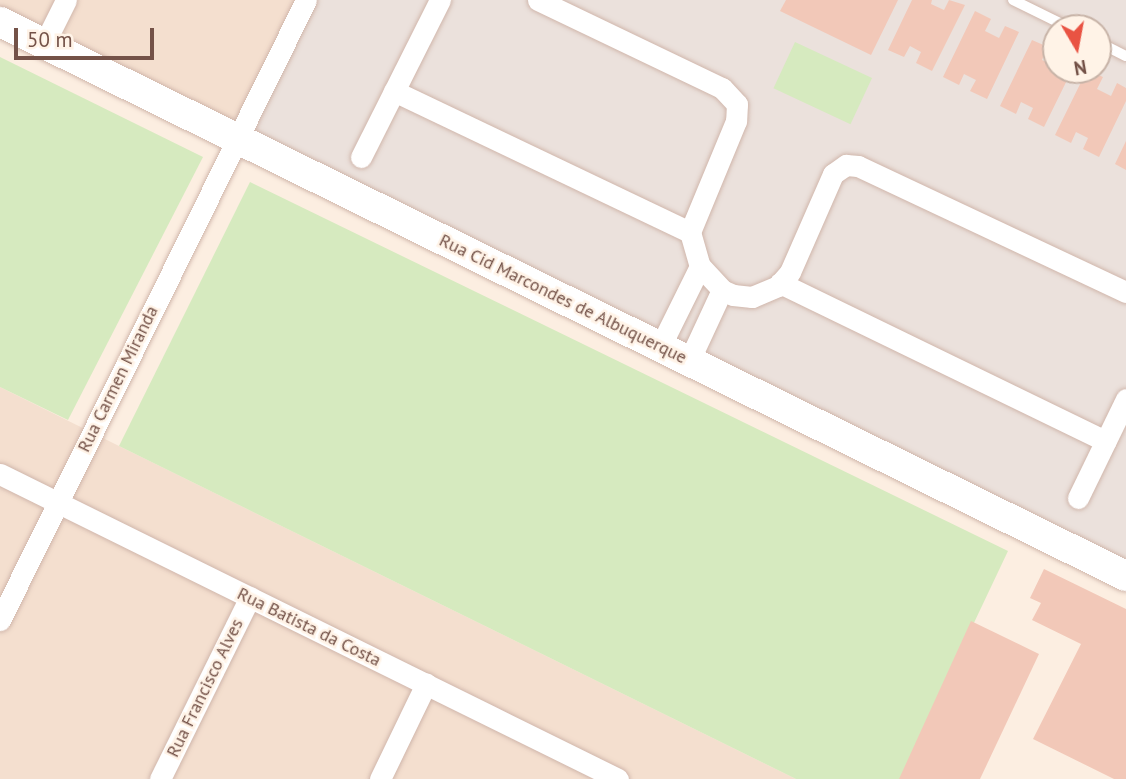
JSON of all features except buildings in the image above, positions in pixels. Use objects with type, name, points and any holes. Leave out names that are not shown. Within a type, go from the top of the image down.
[{"type":"street","points":[[44,44],[66,0]]},
{"type":"street","name":"Rua Carmen Miranda","points":[[0,620],[306,0]]},
{"type":"street","points":[[361,157],[440,0]]},
{"type":"street","points":[[538,0],[722,88],[737,104],[736,121],[690,232],[699,266],[722,290],[752,298],[780,283],[790,272],[833,174],[846,166],[858,166],[1126,292]]},
{"type":"street","name":"Rua Cid Marcondes de Albuquerque","points":[[0,22],[1126,576]]},
{"type":"street","points":[[394,91],[690,232]]},
{"type":"street","points":[[660,347],[699,266]]},
{"type":"street","points":[[780,283],[1105,441]]},
{"type":"street","points":[[689,361],[722,290]]},
{"type":"street","points":[[1078,498],[1126,399]]},
{"type":"street","name":"Rua Batista da Costa","points":[[0,474],[614,778]]},
{"type":"street","name":"Rua Francisco Alves","points":[[160,779],[250,597]]},
{"type":"street","points":[[380,779],[426,684]]},
{"type":"lane","points":[[1013,0],[1042,14]]},
{"type":"shaded area","points":[[0,0],[306,0],[237,139],[0,22]]},
{"type":"shaded area","points":[[306,0],[1126,0],[1126,577],[237,139]]},
{"type":"shaded area","points":[[0,387],[119,446],[796,779],[0,779]]},
{"type":"green space","points":[[795,42],[872,78],[850,124],[773,88]]},
{"type":"green space","points":[[0,57],[203,157],[68,420],[0,387]]},
{"type":"green space","points":[[250,182],[1008,551],[900,779],[796,779],[119,446]]}]
